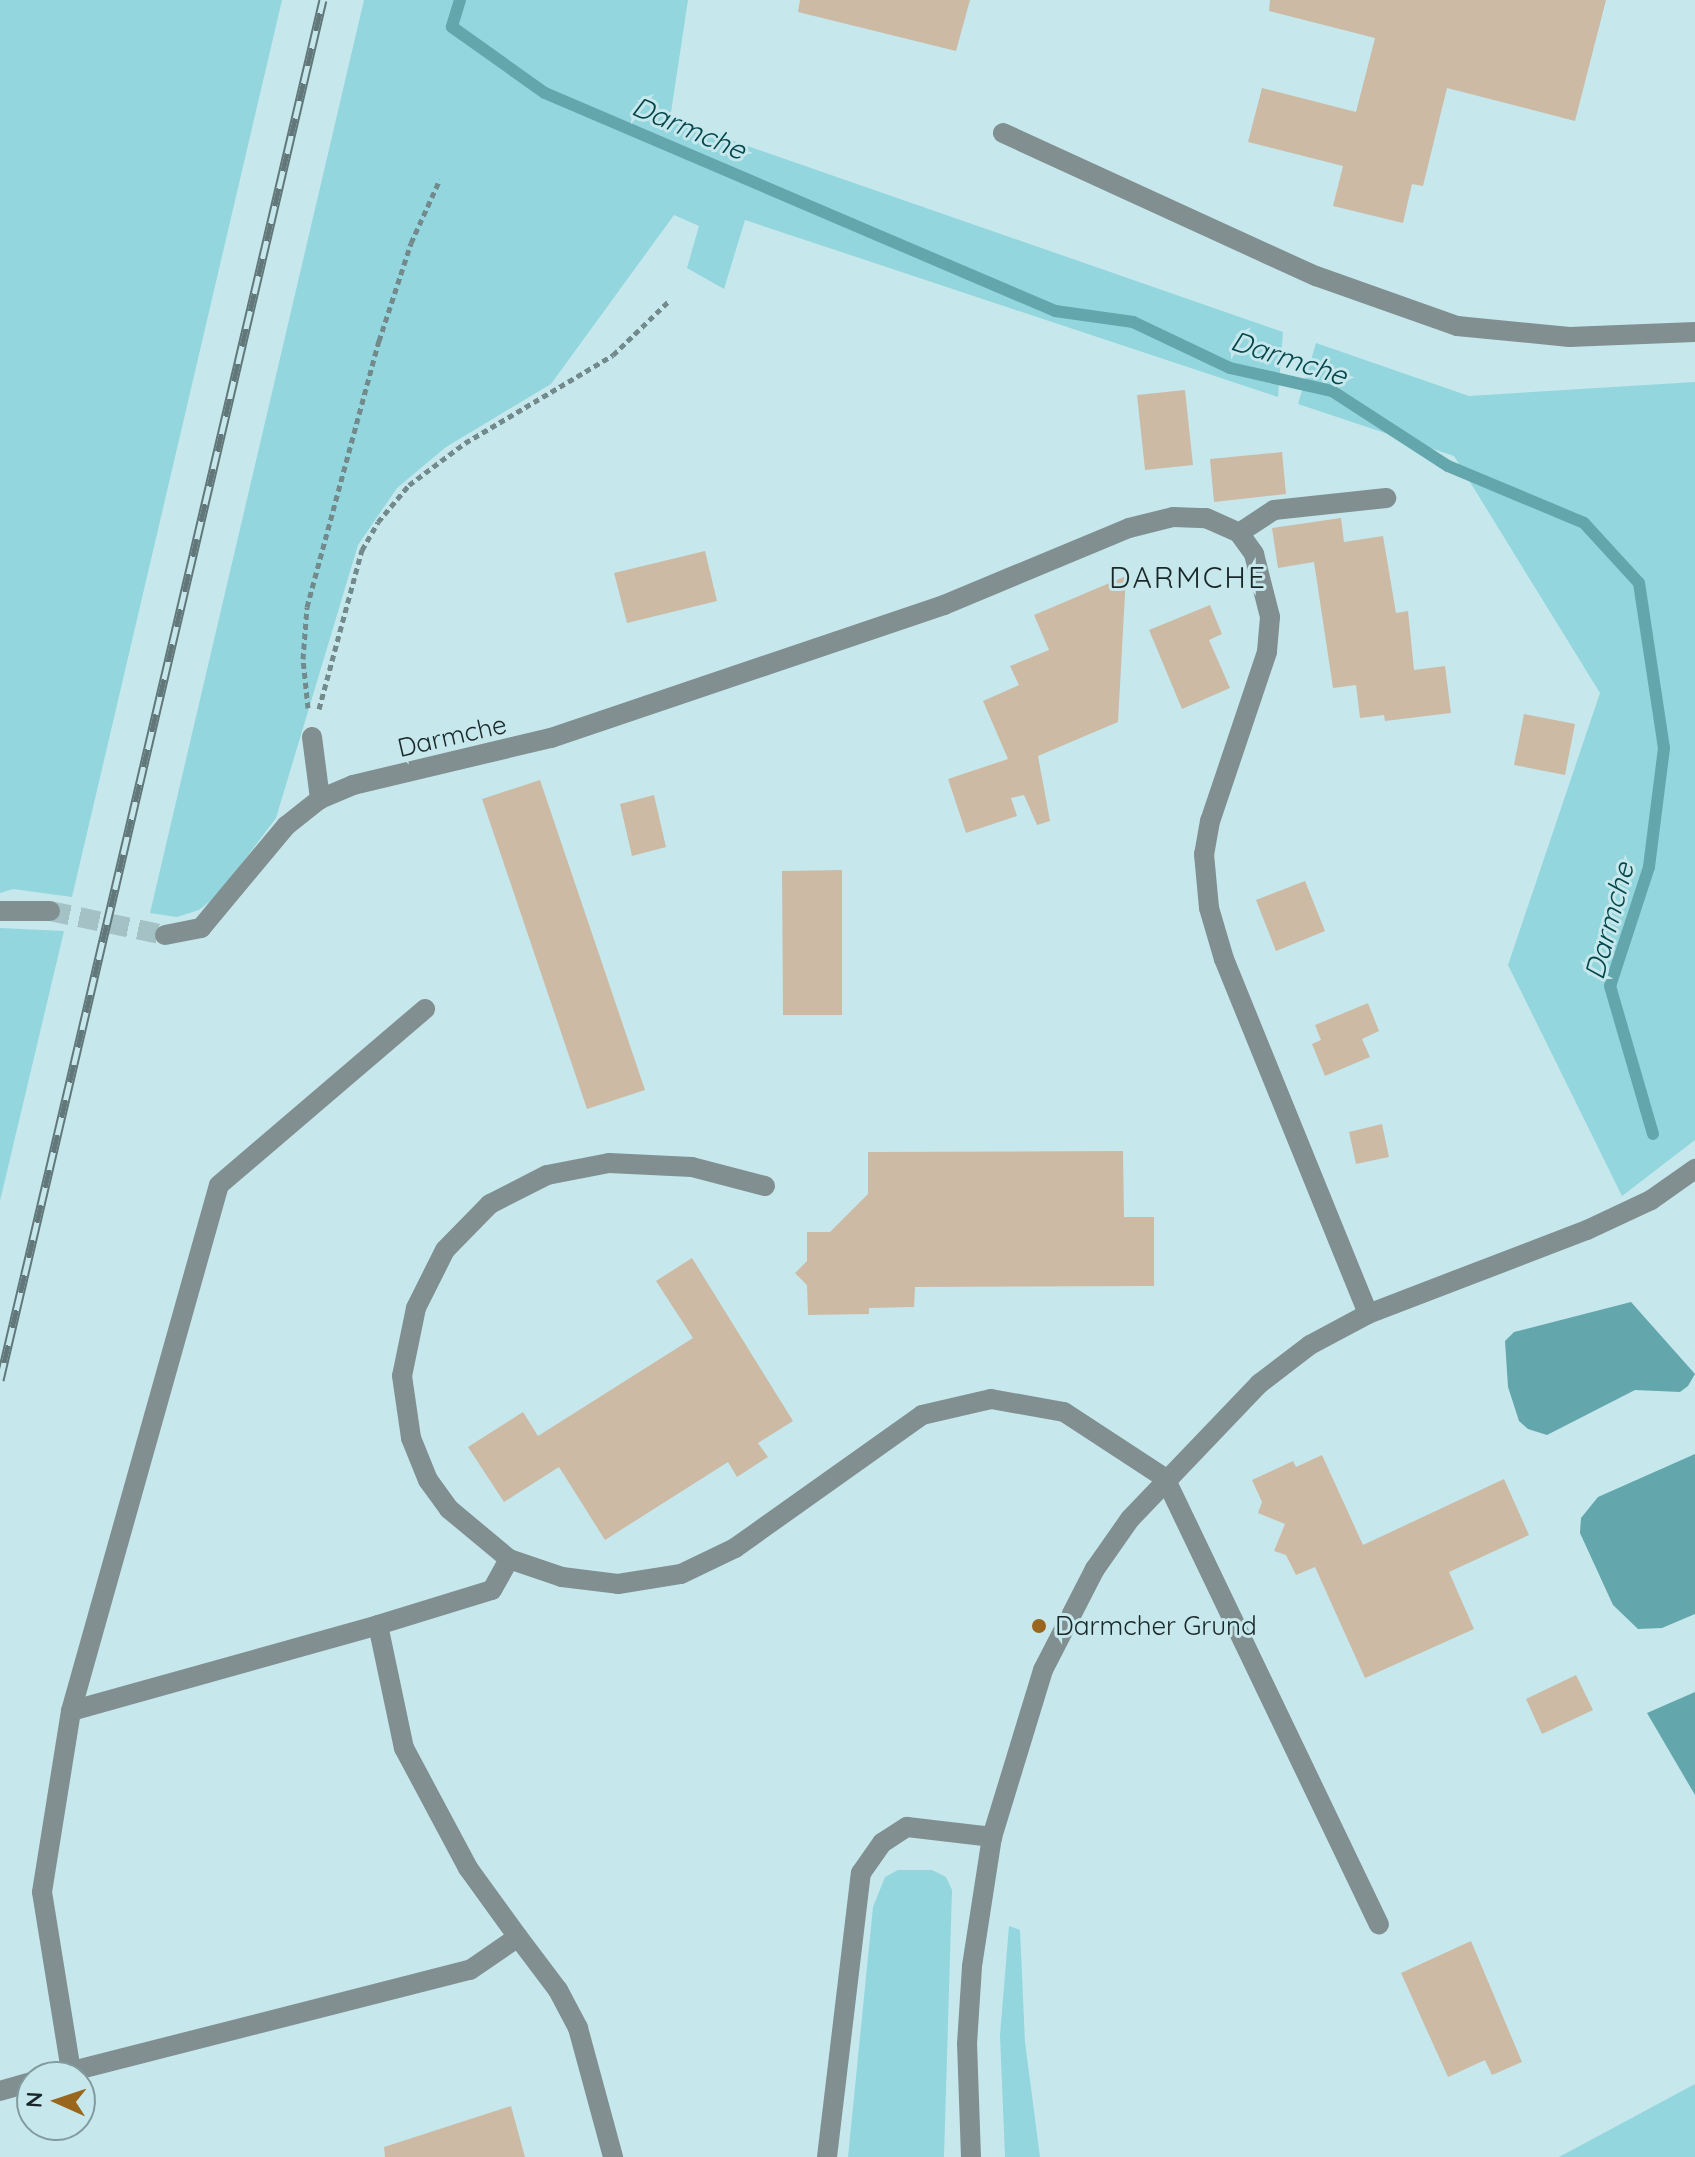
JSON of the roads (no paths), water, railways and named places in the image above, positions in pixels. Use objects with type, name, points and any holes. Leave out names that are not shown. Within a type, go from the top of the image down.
[{"type":"street","points":[[1003,133],[1316,276],[1457,326],[1569,337],[1695,332]]},
{"type":"street","points":[[1368,1314],[1224,959],[1209,908],[1204,854],[1210,821],[1267,652],[1270,617],[1254,554],[1239,533],[1274,510],[1386,498]]},
{"type":"street","name":"Darmche","points":[[165,935],[201,928],[286,826],[320,799],[353,785],[551,738],[958,600],[1129,528],[1173,517],[1206,518],[1239,533]]},
{"type":"street","points":[[312,737],[320,799]]},
{"type":"street","points":[[0,911],[50,911]]},
{"type":"street","points":[[69,2061],[42,1892],[71,1711],[219,1185],[425,1009]]},
{"type":"street","points":[[765,1186],[678,1166],[609,1163],[547,1175],[490,1204],[445,1250],[405,1342],[404,1408],[428,1480],[476,1537],[509,1559],[562,1577],[618,1584],[681,1574],[735,1548],[922,1415],[991,1399],[1064,1412],[1165,1478],[1379,1924]]},
{"type":"street","points":[[971,2157],[967,2044],[972,1966],[992,1837],[1026,1722],[1059,1636],[1095,1569],[1165,1478],[1259,1384],[1310,1345],[1368,1314],[1587,1230],[1651,1200],[1695,1169]]},
{"type":"street","points":[[71,1711],[492,1590],[509,1559]]},
{"type":"street","points":[[378,1625],[404,1748],[468,1868],[558,1990],[578,2028],[613,2157]]},
{"type":"street","points":[[827,2157],[861,1873],[882,1843],[907,1827],[992,1837]]},
{"type":"street","points":[[96,2065],[470,1970],[518,1937]]},
{"type":"waterway","name":"Darmche","points":[[460,0],[452,27],[545,93],[1055,311],[1133,322],[1230,368],[1332,391],[1448,466],[1584,523],[1639,583],[1664,748],[1649,867],[1610,986],[1653,1134]]},
{"type":"tunnel","points":[[50,911],[165,935]]},
{"type":"railway","points":[[0,1380],[323,0]]},
{"type":"place","name":"Darmcher Grund","points":[[1039,1626]]},
{"type":"district","name":"DARMCHE","points":[[1188,577]]}]
